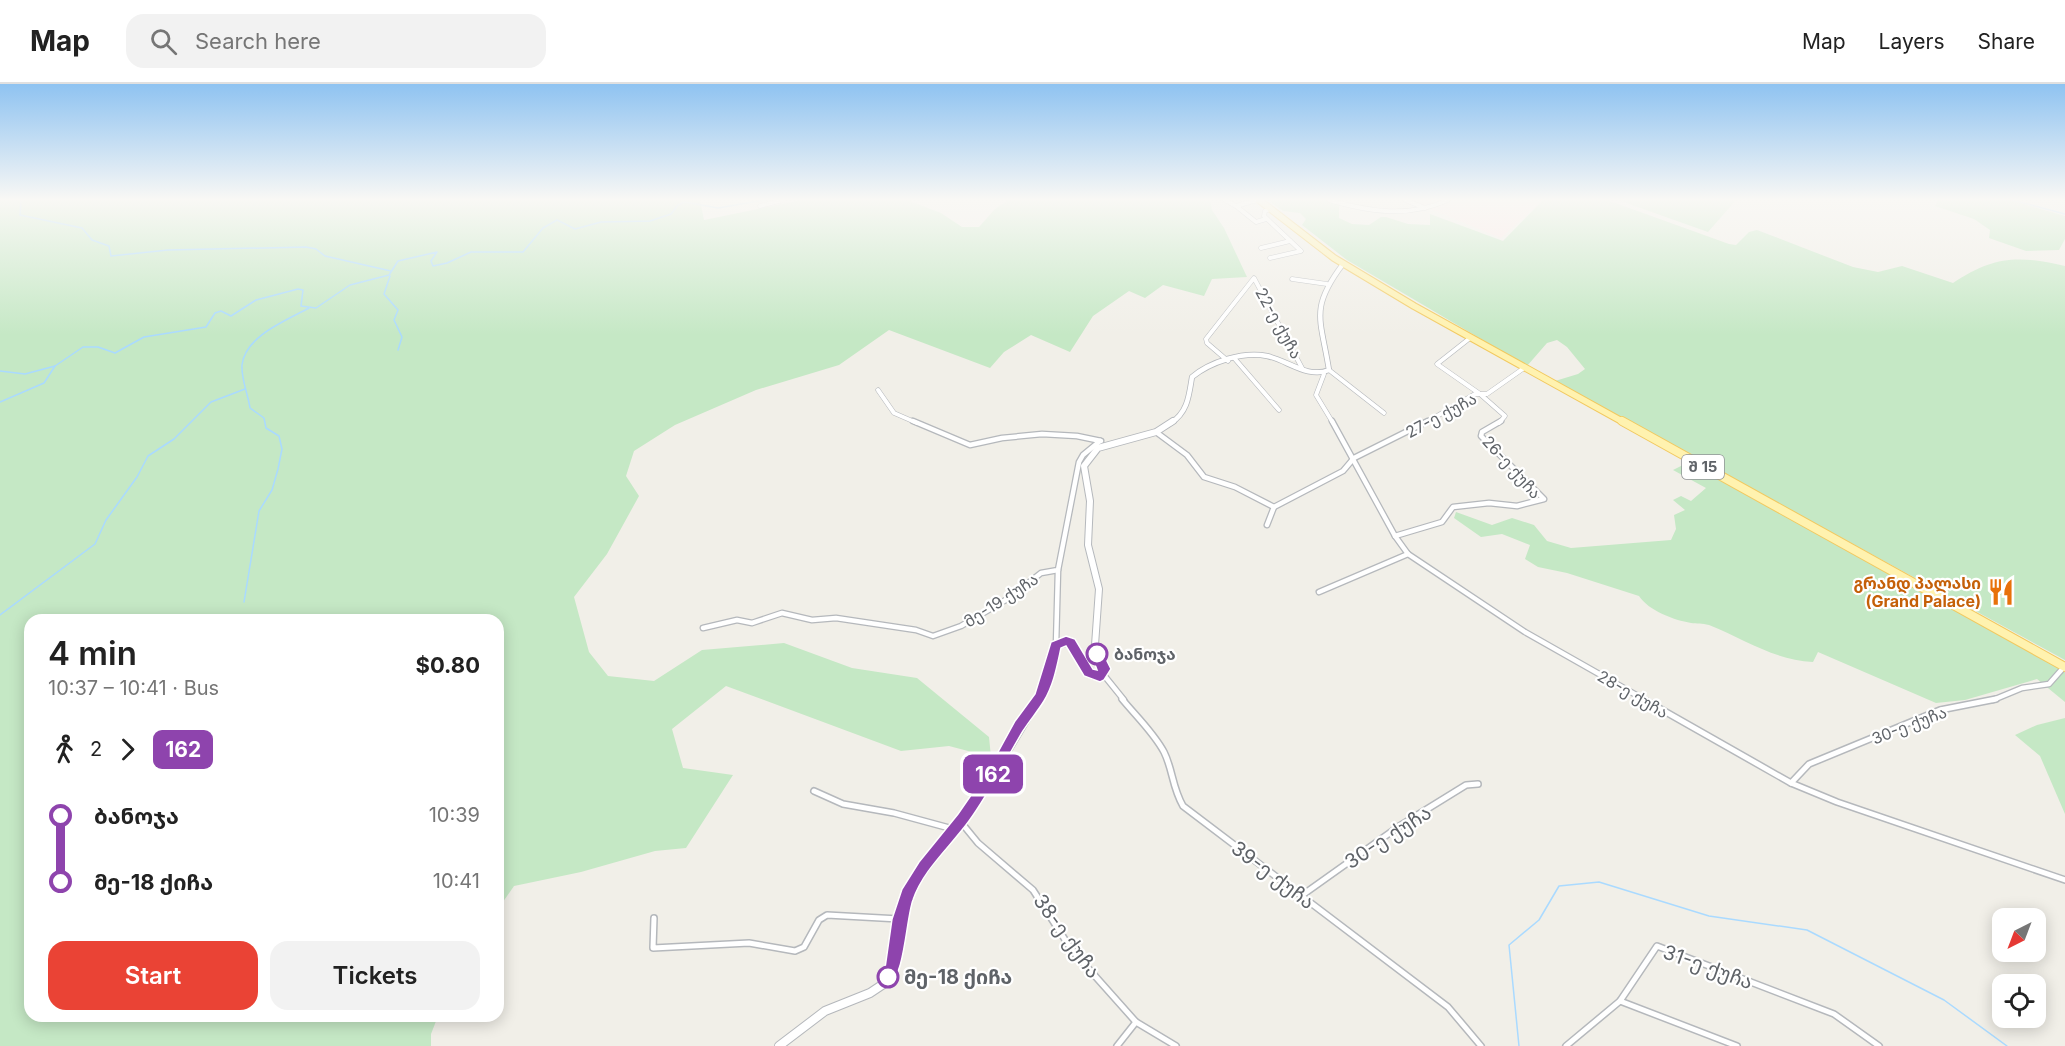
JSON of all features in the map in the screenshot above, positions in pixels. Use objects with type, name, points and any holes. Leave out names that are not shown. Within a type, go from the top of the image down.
[{"type":"main road","name":"შ 15","points":[[1318,245],[1343,264],[1470,338],[2065,667]]},
{"type":"street","points":[[1261,248],[1274,245]]},
{"type":"street","points":[[1270,258],[1301,251],[1294,245]]},
{"type":"street","points":[[1327,372],[1317,308],[1327,284],[1343,264]]},
{"type":"street","name":"22-ე ქუჩა","points":[[1232,360],[1207,343],[1206,339],[1254,278],[1302,368]]},
{"type":"street","points":[[1293,279],[1327,284]]},
{"type":"street","name":"26-ე ქუჩა","points":[[1395,536],[1442,522],[1453,507],[1489,503],[1517,506],[1544,499],[1481,436],[1482,432],[1504,420],[1505,416],[1480,394],[1437,364],[1470,338]]},
{"type":"street","points":[[1056,645],[1066,641],[1071,642],[1089,672],[1094,676],[1103,674],[1105,669],[1095,645],[1099,589],[1088,545],[1090,501],[1084,466],[1091,453],[1109,444],[1156,432],[1184,411],[1194,374],[1209,365],[1266,356],[1302,368],[1327,372],[1384,413]]},
{"type":"street","points":[[1232,360],[1279,410]]},
{"type":"street","name":"27-ე ქუჩა","points":[[1274,507],[1343,471],[1354,458],[1406,434],[1475,394],[1487,394],[1524,368]]},
{"type":"street","name":"28-ე ქუჩა","points":[[1327,372],[1316,395],[1354,458],[1395,536],[1408,554],[1526,632],[1791,783],[1837,802],[2065,880]]},
{"type":"street","points":[[878,390],[894,413],[965,444],[1008,436],[1061,433],[1109,444]]},
{"type":"street","points":[[1156,432],[1187,455],[1198,473],[1204,477],[1235,487],[1274,507],[1267,525]]},
{"type":"street","name":"მე-19 ქუჩა","points":[[703,628],[737,620],[752,623],[782,613],[812,620],[836,618],[916,630],[933,636],[961,626],[1009,598],[1041,573],[1058,570],[1079,462],[1083,455],[1100,441]]},
{"type":"street","points":[[1319,592],[1408,554]]},
{"type":"street","points":[[779,1046],[825,1011],[870,993],[885,983],[892,970],[899,919],[913,884],[992,777],[1020,725],[1040,697],[1047,681],[1056,645],[1058,570]]},
{"type":"street","name":"30-ე ქუჩა","points":[[1791,783],[1809,764],[1940,710],[1991,700],[2022,688],[2049,684],[2065,667]]},
{"type":"street","name":"39-ე ქუჩა","points":[[1103,674],[1162,749],[1169,764],[1173,788],[1183,806],[1448,1007],[1481,1046]]},
{"type":"street","name":"30-ე ქუჩა","points":[[1300,896],[1398,827],[1466,785],[1478,784]]},
{"type":"street","points":[[814,791],[843,804],[894,813],[953,829]]},
{"type":"street","name":"38-ე ქუჩა","points":[[960,821],[985,850],[1033,890],[1071,949],[1136,1022],[1176,1046]]},
{"type":"street","points":[[654,918],[653,948],[749,943],[795,951],[804,946],[819,920],[827,915],[899,919]]},
{"type":"street","name":"31-ე ქუჩა","points":[[1569,1045],[1620,1001],[1656,946],[1834,1014],[1879,1046]]},
{"type":"street","points":[[1620,1001],[1737,1046]]},
{"type":"street","points":[[1117,1046],[1136,1022]]},
{"type":"green space","points":[[0,245],[1232,245],[1247,277],[1212,279],[1204,296],[1163,285],[1145,298],[1129,291],[1093,316],[1070,352],[1031,335],[1004,352],[990,368],[889,330],[839,365],[756,390],[675,425],[634,451],[626,476],[639,496],[607,554],[574,597],[589,652],[608,676],[654,681],[702,650],[784,643],[852,668],[917,678],[989,737],[991,757],[949,746],[901,751],[726,686],[672,729],[683,768],[733,775],[686,848],[655,851],[581,872],[514,886],[504,900],[504,614],[24,614],[24,1022],[436,1022],[431,1034],[431,1046],[0,1046]]},
{"type":"green space","points":[[1328,245],[1796,245],[1853,267],[1878,272],[1902,266],[1953,283],[1981,267],[2006,260],[2033,260],[2065,266],[2065,660],[1555,381],[1578,374],[1585,369],[1567,347],[1557,340],[1547,343],[1527,366],[1347,260]]},
{"type":"green space","points":[[2009,245],[2062,245],[2059,250],[2026,251]]},
{"type":"green space","points":[[1689,462],[2065,671],[2065,702],[2037,679],[1965,700],[1936,703],[1818,652],[1813,662],[1785,657],[1709,625],[1677,620],[1655,610],[1639,596],[1567,573],[1538,567],[1525,559],[1530,545],[1502,534],[1481,537],[1454,518],[1456,512],[1492,525],[1512,518],[1534,525],[1547,541],[1571,548],[1671,540],[1676,529],[1674,515],[1685,510],[1673,500],[1681,496],[1691,501],[1706,488],[1673,470]]},
{"type":"green space","points":[[2065,718],[2065,814],[2040,756],[2015,735],[2037,725]]},
{"type":"waterway","points":[[106,245],[109,246],[111,256],[168,250],[306,247],[316,249],[325,256],[391,271]]},
{"type":"waterway","points":[[55,366],[83,347],[98,347],[115,353],[144,337],[206,327],[215,313],[221,311],[231,316],[256,300],[298,289],[303,290],[301,306],[316,308],[350,285],[389,275],[398,261],[437,252],[431,261],[433,266],[447,263],[471,252],[523,252],[529,245]]},
{"type":"waterway","points":[[390,276],[384,294],[398,310],[394,320],[402,337],[398,350]]},
{"type":"waterway","points":[[244,602],[259,511],[272,490],[282,449],[279,436],[266,428],[264,418],[250,408],[242,365],[245,355],[259,337],[309,308]]},
{"type":"waterway","points":[[0,371],[25,374],[55,366]]},
{"type":"waterway","points":[[0,402],[44,383],[55,366]]},
{"type":"waterway","points":[[0,615],[95,544],[106,520],[137,477],[148,456],[174,439],[211,402],[245,389]]},
{"type":"waterway","points":[[1519,1046],[1509,945],[1539,920],[1559,886],[1599,882],[1709,916],[1807,930],[1944,1000],[2007,1046]]},
{"type":"bus line","name":"162","points":[[888,977],[896,956],[899,919],[907,893],[924,866],[963,818],[992,777],[1020,725],[1040,697],[1047,681],[1056,645],[1060,642],[1071,642],[1089,672],[1094,676],[1100,676],[1105,669],[1097,654]]},
{"type":"place","name":"გრანდ პალასი (Grand Palace)","points":[[2001,592]]},
{"type":"place","name":"ბანოჯა","points":[[1097,654]]},
{"type":"place","name":"მე-18 ქიჩა","points":[[888,977]]}]
